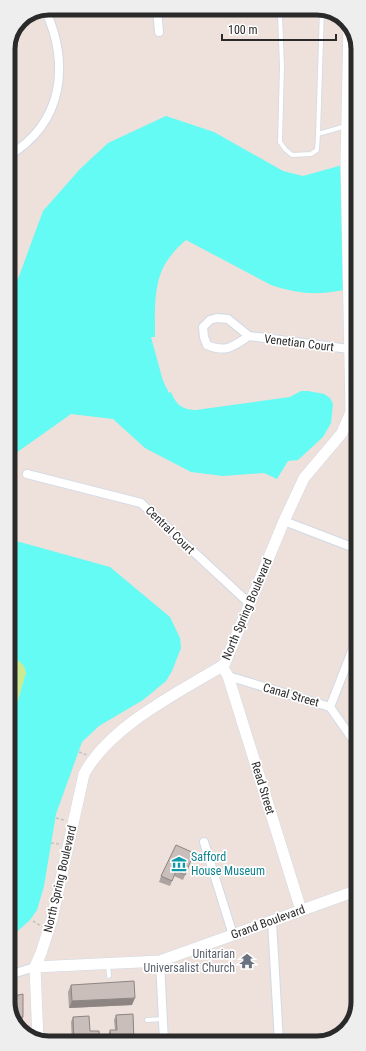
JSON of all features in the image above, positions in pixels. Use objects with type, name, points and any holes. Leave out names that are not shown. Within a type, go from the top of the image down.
[{"type":"street","points":[[15,151],[44,123],[57,90],[60,60],[55,34],[47,15]]},
{"type":"street","points":[[158,15],[159,32]]},
{"type":"street","name":"North Spring Boulevard","points":[[349,38],[346,161],[348,292],[351,332]]},
{"type":"street","name":"Venetian Court","points":[[249,336],[227,350],[217,349],[207,345],[203,327],[210,320],[217,318],[228,319],[249,336],[351,346]]},
{"type":"street","name":"North Spring Boulevard","points":[[35,967],[52,919],[82,779],[90,762],[102,748],[136,721],[222,666],[304,478],[342,433],[351,418]]},
{"type":"street","name":"Central Court","points":[[27,474],[140,502],[250,604]]},
{"type":"street","points":[[284,521],[351,547]]},
{"type":"street","points":[[330,707],[351,661]]},
{"type":"street","name":"Read Street","points":[[222,666],[228,676],[301,910]]},
{"type":"street","name":"Canal Street","points":[[228,676],[330,707],[351,737]]},
{"type":"street","points":[[204,842],[233,935]]},
{"type":"street","name":"Grand Boulevard","points":[[35,967],[160,961],[351,892]]},
{"type":"street","points":[[272,920],[278,1036]]},
{"type":"street","points":[[160,961],[164,1036]]},
{"type":"street","points":[[15,973],[35,967],[38,1034]]},
{"type":"lane","points":[[280,15],[282,66],[280,142],[284,149],[292,155],[311,154],[317,150],[322,15]]},
{"type":"lane","points":[[318,134],[347,126]]},
{"type":"lane","points":[[108,964],[109,976]]},
{"type":"lane","points":[[147,1020],[163,1019]]},
{"type":"path","points":[[33,921],[45,928]]},
{"type":"green space","points":[[15,659],[23,664],[26,673],[15,711]]},
{"type":"water","points":[[166,116],[214,132],[283,171],[303,176],[351,163],[351,288],[324,293],[304,293],[283,289],[271,285],[186,240],[169,258],[162,269],[159,278],[156,298],[155,337],[151,337],[163,381],[169,393],[171,392],[180,406],[187,409],[196,410],[290,397],[301,391],[324,394],[330,398],[333,404],[331,423],[323,437],[298,460],[288,461],[277,479],[264,473],[223,476],[191,472],[145,448],[113,419],[71,414],[15,454],[15,287],[43,211],[80,169],[108,143]]},
{"type":"water","points":[[15,541],[110,567],[170,617],[180,638],[181,648],[172,671],[166,681],[143,700],[99,726],[82,742],[56,814],[44,886],[37,910],[30,920],[15,934],[15,711],[26,673],[20,662],[15,659]]},
{"type":"building","name":"Safford House Museum","points":[[176,845],[194,853],[185,875],[176,871],[172,881],[161,876]]},
{"type":"building","points":[[134,981],[135,998],[72,1001],[71,985]]},
{"type":"building","points":[[23,994],[23,1017],[18,1017],[15,996]]},
{"type":"building","points":[[133,1014],[134,1036],[110,1036],[110,1030],[117,1030],[116,1015]]},
{"type":"building","points":[[89,1016],[90,1031],[99,1031],[99,1036],[74,1036],[73,1017]]},
{"type":"place","name":"Safford House Museum","points":[[179,864]]},
{"type":"place","name":"Unitarian Universalist Church","points":[[247,961]]}]
